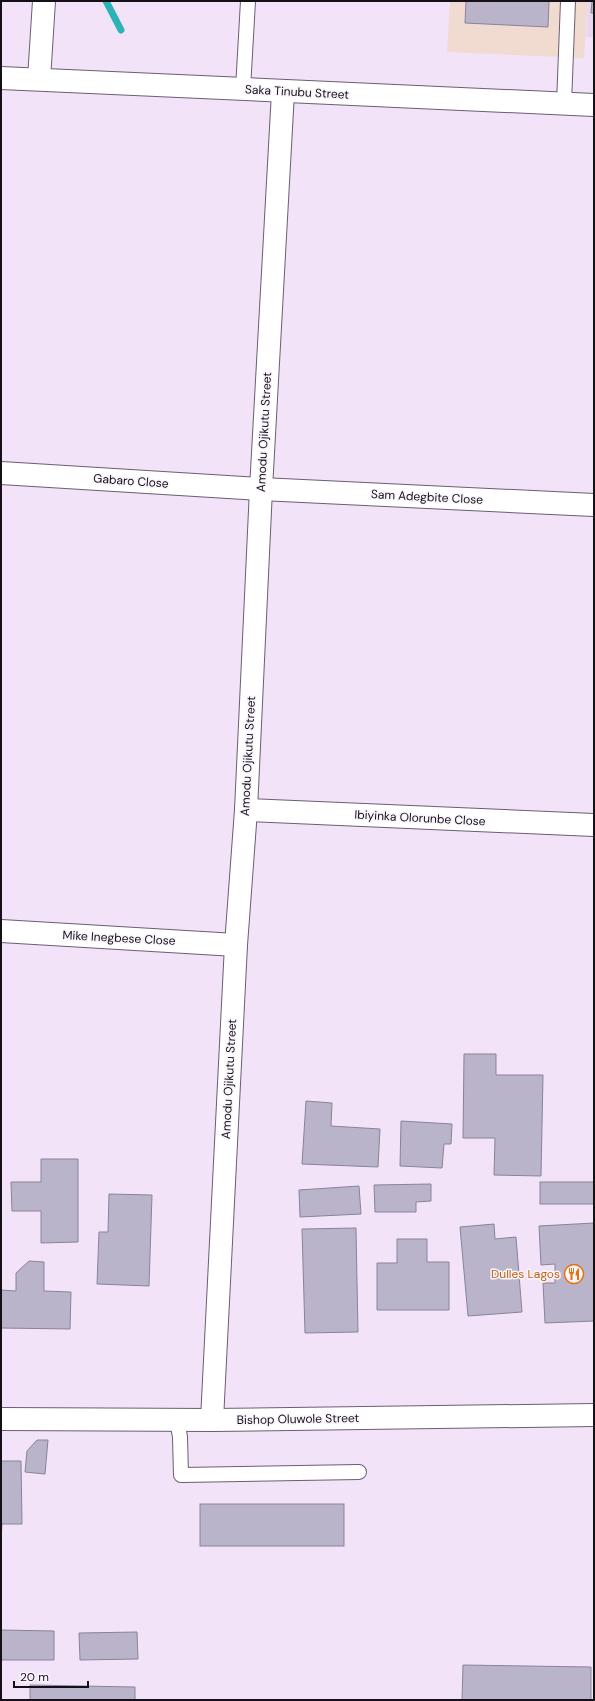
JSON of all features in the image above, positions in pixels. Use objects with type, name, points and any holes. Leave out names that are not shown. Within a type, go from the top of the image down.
[{"type":"street","points":[[39,79],[44,1]]},
{"type":"street","name":"Saka Tinubu Street","points":[[1,78],[594,106]]},
{"type":"street","name":"Amodu Ojikutu Street","points":[[212,1420],[236,945],[246,810],[261,489],[283,92]]},
{"type":"street","name":"Gabaro Close","points":[[1,473],[261,489]]},
{"type":"street","name":"Sam Adegbite Close","points":[[261,489],[594,505]]},
{"type":"street","name":"Ibiyinka Olorunbe Close","points":[[246,810],[594,825]]},
{"type":"street","name":"Mike Inegbese Close","points":[[1,931],[236,945]]},
{"type":"street","name":"Bishop Oluwole Street","points":[[1,1419],[212,1420],[594,1415]]},
{"type":"lane","points":[[243,89],[248,1]]},
{"type":"lane","points":[[564,104],[568,1]]},
{"type":"lane","points":[[177,1420],[180,1437],[181,1475],[359,1472]]},
{"type":"shaded area","points":[[450,1],[588,1],[584,58],[447,52]]},
{"type":"shaded area","points":[[588,1],[594,1],[594,37],[586,37]]},
{"type":"building","points":[[466,1],[549,1],[548,27],[465,23]]},
{"type":"building","points":[[592,1],[594,1],[594,13],[591,13]]},
{"type":"building","points":[[464,1054],[496,1054],[496,1075],[543,1075],[541,1176],[494,1175],[495,1138],[463,1138]]},
{"type":"building","points":[[306,1101],[332,1103],[331,1126],[380,1129],[378,1167],[302,1164]]},
{"type":"building","points":[[401,1121],[452,1124],[451,1144],[444,1144],[442,1168],[400,1166]]},
{"type":"building","points":[[41,1159],[78,1159],[78,1242],[41,1243],[41,1211],[12,1211],[11,1182],[41,1182]]},
{"type":"building","points":[[540,1182],[594,1182],[594,1204],[540,1204]]},
{"type":"building","points":[[431,1184],[431,1201],[416,1202],[416,1212],[375,1212],[374,1185]]},
{"type":"building","points":[[359,1186],[361,1214],[300,1217],[299,1190]]},
{"type":"building","points":[[109,1194],[152,1195],[149,1286],[97,1284],[99,1232],[108,1232]]},
{"type":"building","name":"Dulles Lagos","points":[[594,1223],[594,1321],[545,1323],[543,1283],[555,1283],[555,1264],[541,1265],[539,1226]]},
{"type":"building","points":[[494,1224],[495,1239],[516,1237],[522,1312],[468,1316],[460,1227]]},
{"type":"building","points":[[356,1228],[358,1332],[305,1333],[302,1229]]},
{"type":"building","points":[[397,1239],[427,1239],[427,1262],[449,1262],[449,1310],[377,1310],[377,1263],[397,1263]]},
{"type":"building","points":[[29,1261],[44,1262],[44,1291],[71,1292],[70,1329],[1,1328],[1,1290],[16,1291],[16,1273]]},
{"type":"building","points":[[37,1440],[48,1440],[45,1474],[25,1472],[27,1451]]},
{"type":"building","points":[[1,1461],[21,1461],[22,1524],[2,1524],[1,1538]]},
{"type":"building","points":[[200,1504],[344,1504],[344,1546],[200,1546]]},
{"type":"building","points":[[1,1630],[54,1631],[54,1660],[1,1660]]},
{"type":"building","points":[[137,1632],[138,1659],[80,1660],[79,1633]]},
{"type":"building","points":[[463,1665],[591,1667],[591,1700],[462,1700]]},
{"type":"building","points":[[30,1685],[135,1687],[135,1700],[30,1700]]},
{"type":"waterway","points":[[106,1],[121,30]]},
{"type":"place","name":"Dulles Lagos","points":[[574,1274]]}]
